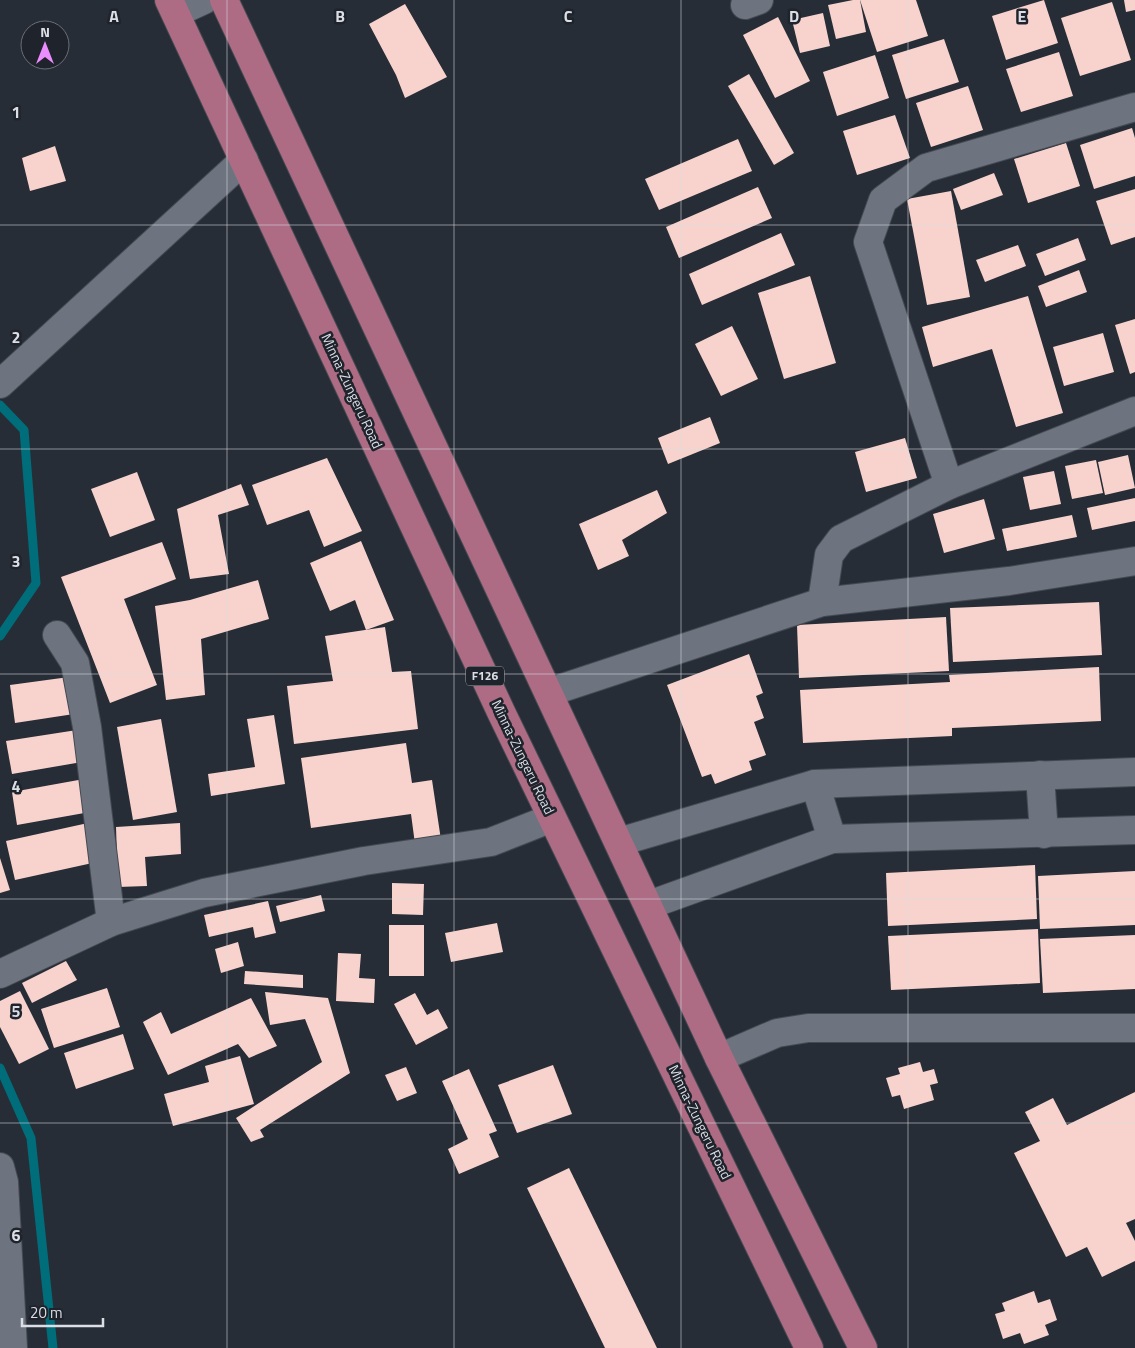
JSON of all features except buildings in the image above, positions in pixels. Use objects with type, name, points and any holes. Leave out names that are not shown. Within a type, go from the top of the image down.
[{"type":"main road","points":[[224,0],[720,1058],[863,1348]]},
{"type":"main road","name":"Minna-Zungeru Road","points":[[172,6],[552,818],[809,1348]]},
{"type":"street","points":[[172,6],[204,0]]},
{"type":"street","points":[[949,484],[868,242],[883,200],[926,168],[1135,107]]},
{"type":"street","points":[[0,384],[244,160]]},
{"type":"street","points":[[822,602],[829,555],[841,539],[949,484],[1135,411]]},
{"type":"street","points":[[550,692],[822,602],[1009,581],[1135,561]]},
{"type":"street","points":[[57,634],[75,662],[87,727],[111,922]]},
{"type":"street","points":[[619,842],[815,784],[1135,772]]},
{"type":"street","points":[[1040,775],[1044,834]]},
{"type":"street","points":[[815,784],[832,839]]},
{"type":"street","points":[[0,974],[111,922],[204,893],[364,861],[491,842],[552,818]]},
{"type":"street","points":[[649,905],[832,839],[1135,830]]},
{"type":"street","points":[[720,1058],[777,1033],[808,1028],[1135,1028]]},
{"type":"street","points":[[0,1167],[4,1182],[13,1348]]},
{"type":"waterway","points":[[0,405],[24,430],[36,583],[0,636]]},
{"type":"waterway","points":[[0,1068],[31,1138],[53,1348]]}]
